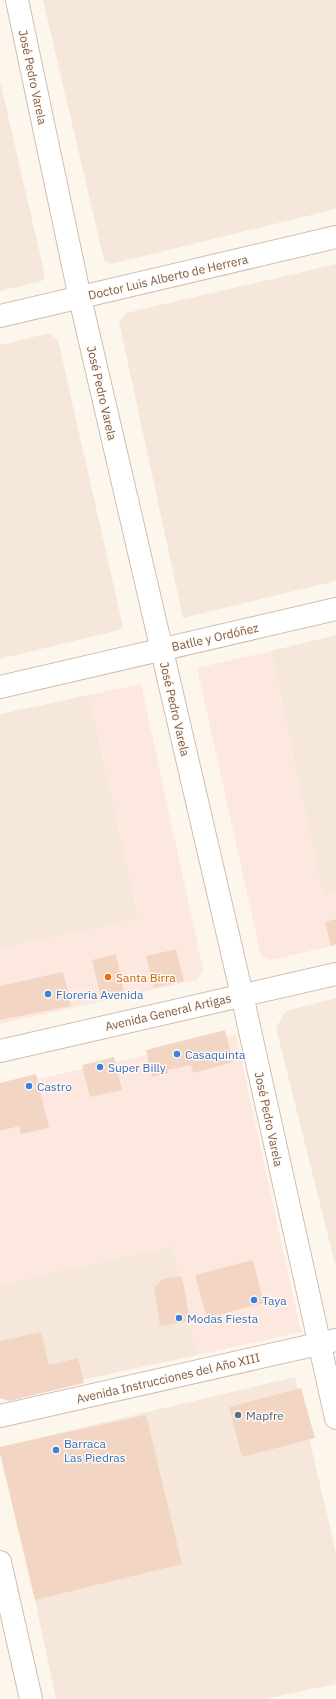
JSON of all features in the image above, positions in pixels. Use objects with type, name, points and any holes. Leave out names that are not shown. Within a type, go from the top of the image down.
[{"type":"street","name":"José Pedro Varela","points":[[17,0],[80,298],[161,649],[242,995],[327,1342],[336,1418]]},
{"type":"street","name":"Doctor Luis Alberto de Herrera","points":[[0,316],[336,237]]},
{"type":"street","name":"Batlle y Ordóñez","points":[[0,687],[336,609]]},
{"type":"street","name":"Avenida General Artigas","points":[[0,1051],[336,974]]},
{"type":"street","name":"Avenida Instrucciones del Año XIII","points":[[0,1416],[327,1342]]},
{"type":"street","points":[[0,1562],[31,1699]]},
{"type":"shaded area","points":[[43,0],[336,0],[336,209],[111,264],[104,260]]},
{"type":"shaded area","points":[[0,81],[45,276],[42,281],[0,291]]},
{"type":"shaded area","points":[[336,264],[336,581],[183,618],[119,322],[126,313]]},
{"type":"shaded area","points":[[49,333],[58,340],[123,627],[119,630],[0,659],[0,345]]},
{"type":"shaded area","points":[[336,635],[336,893],[323,898],[271,651]]},
{"type":"shaded area","points":[[271,651],[323,897],[336,893],[336,945],[271,960],[261,956],[197,668]]},
{"type":"shaded area","points":[[141,684],[203,970],[197,980],[0,1024],[0,949],[139,919],[89,695]]},
{"type":"shaded area","points":[[89,695],[139,919],[0,949],[0,714]]},
{"type":"shaded area","points":[[336,998],[336,1268],[276,1028],[286,1011]]},
{"type":"shaded area","points":[[236,1035],[301,1332],[197,1355],[173,1246],[0,1284],[0,1087]]},
{"type":"shaded area","points":[[173,1246],[197,1355],[0,1398],[0,1284]]},
{"type":"shaded area","points":[[295,1377],[336,1553],[336,1684],[264,1699],[56,1699],[35,1600],[0,1453],[0,1447]]},
{"type":"building","points":[[336,919],[336,944],[331,946],[325,922]]},
{"type":"building","points":[[176,949],[184,981],[154,988],[146,956]]},
{"type":"building","name":"Santa Birra","points":[[116,954],[124,993],[101,998],[92,960]]},
{"type":"building","points":[[63,972],[71,1006],[0,1020],[0,986]]},
{"type":"building","points":[[225,1030],[233,1062],[193,1073],[191,1065],[167,1070],[168,1073],[152,1077],[146,1050]]},
{"type":"building","points":[[114,1057],[122,1090],[90,1097],[82,1065]]},
{"type":"building","points":[[36,1074],[49,1128],[21,1134],[19,1126],[0,1131],[0,1083]]},
{"type":"building","points":[[253,1260],[264,1303],[207,1318],[195,1275]]},
{"type":"building","points":[[182,1276],[190,1321],[160,1326],[154,1288],[163,1279]]},
{"type":"building","points":[[41,1332],[49,1365],[78,1358],[84,1383],[9,1401],[0,1398],[0,1341]]},
{"type":"building","points":[[301,1388],[315,1438],[242,1457],[229,1407]]},
{"type":"building","points":[[146,1415],[182,1564],[35,1600],[0,1453],[0,1447]]},
{"type":"place","name":"Santa Birra","points":[[108,977]]},
{"type":"place","name":"Floreria Avenida","points":[[48,994]]},
{"type":"place","name":"Casaquinta","points":[[177,1054]]},
{"type":"place","name":"Super Billy","points":[[100,1067]]},
{"type":"place","name":"Castro","points":[[29,1086]]},
{"type":"place","name":"Taya","points":[[254,1300]]},
{"type":"place","name":"Modas Fiesta","points":[[179,1318]]},
{"type":"place","name":"Mapfre","points":[[238,1415]]},
{"type":"place","name":"Barraca Las Piedras","points":[[56,1450]]}]
